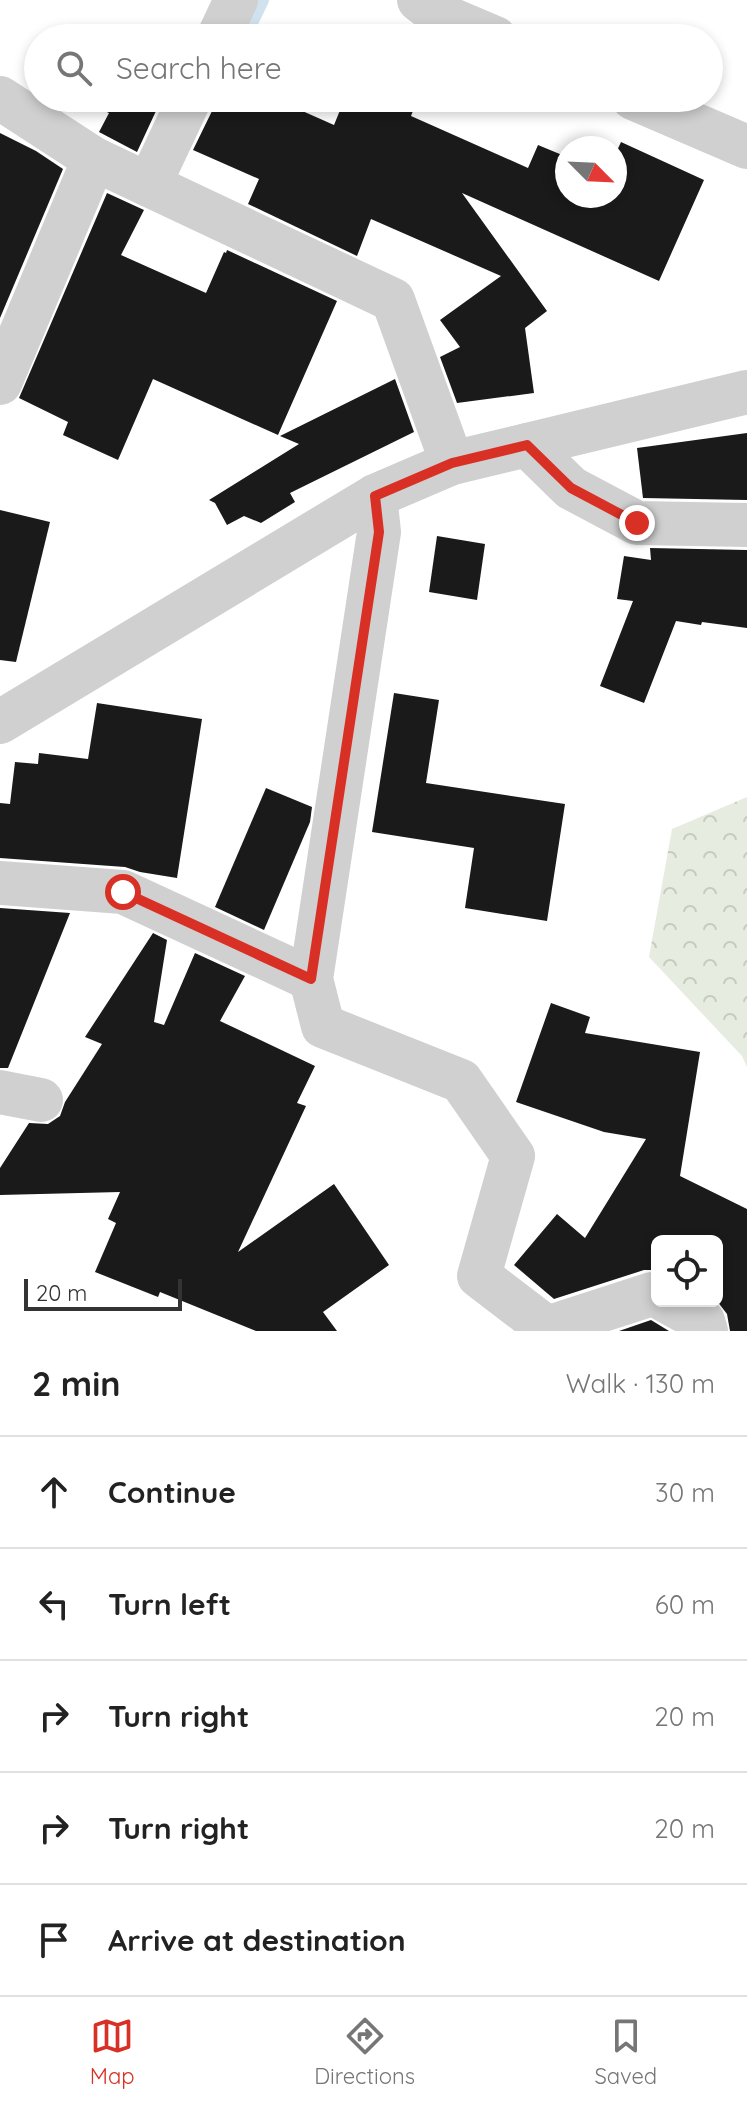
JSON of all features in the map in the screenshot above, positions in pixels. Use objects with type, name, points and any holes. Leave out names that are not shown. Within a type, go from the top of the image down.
[{"type":"street","points":[[225,24],[236,0]]},
{"type":"street","points":[[419,0],[436,13],[462,24]]},
{"type":"street","points":[[0,98],[94,159],[393,300],[452,463]]},
{"type":"street","points":[[149,185],[183,112]]},
{"type":"street","points":[[666,112],[747,147]]},
{"type":"street","points":[[0,383],[94,159]]},
{"type":"street","points":[[0,722],[375,496],[452,463],[747,392]]},
{"type":"street","points":[[527,445],[571,488],[637,523],[747,525]]},
{"type":"street","points":[[375,496],[379,532],[311,979],[323,1026],[461,1081],[513,1156],[479,1276],[545,1329],[651,1294]]},
{"type":"street","points":[[0,883],[123,892],[311,979]]},
{"type":"street","points":[[677,1307],[703,1321],[706,1331]]},
{"type":"green space","points":[[747,797],[747,1067],[742,1056],[649,957],[672,829]]},
{"type":"building","points":[[107,112],[156,112],[137,152],[99,132],[109,113]]},
{"type":"building","points":[[212,112],[305,112],[334,125],[339,112],[413,112],[411,116],[528,168],[538,145],[555,152],[555,208],[627,208],[627,145],[704,180],[659,281],[462,193],[547,311],[525,328],[534,393],[457,403],[440,357],[460,347],[440,320],[501,276],[371,219],[357,256],[248,204],[259,179],[193,150]]},
{"type":"building","points":[[0,133],[63,169],[0,318]]},
{"type":"building","points":[[107,193],[144,210],[121,255],[206,293],[227,250],[337,301],[278,435],[153,379],[118,460],[63,435],[68,422],[19,398]]},
{"type":"building","points":[[395,379],[414,432],[290,493],[295,502],[261,523],[244,516],[227,525],[215,503],[209,500],[299,444],[280,436]]},
{"type":"building","points":[[747,433],[747,500],[643,498],[637,448]]},
{"type":"building","points":[[0,510],[50,522],[16,662],[0,660]]},
{"type":"building","points":[[437,536],[485,544],[477,600],[429,592]]},
{"type":"building","points":[[650,548],[747,550],[747,628],[676,621],[644,703],[600,686],[633,601],[617,599],[624,556],[651,560]]},
{"type":"building","points":[[394,693],[439,700],[426,783],[565,804],[547,921],[465,908],[474,848],[372,832]]},
{"type":"building","points":[[97,703],[202,719],[177,878],[125,867],[0,858],[0,803],[10,804],[15,762],[38,764],[39,753],[88,759]]},
{"type":"building","points":[[266,788],[312,807],[310,822],[264,930],[215,907]]},
{"type":"building","points":[[0,908],[70,913],[8,1068],[0,1068]]},
{"type":"building","points":[[153,933],[167,940],[154,1022],[164,1025],[195,953],[245,976],[220,1021],[315,1066],[297,1103],[306,1106],[238,1252],[334,1184],[389,1265],[323,1312],[337,1331],[256,1331],[160,1292],[158,1297],[95,1272],[116,1223],[108,1219],[120,1192],[0,1195],[0,1168],[29,1123],[48,1124],[60,1116],[65,1102],[102,1044],[85,1037]]},
{"type":"building","points":[[551,1003],[590,1017],[585,1033],[700,1052],[680,1176],[747,1209],[747,1331],[730,1331],[727,1314],[722,1307],[723,1235],[651,1235],[651,1270],[554,1299],[514,1265],[557,1214],[585,1238],[646,1139],[604,1132],[516,1102]]},
{"type":"building","points":[[651,1320],[669,1331],[619,1331]]},
{"type":"waterway","points":[[249,24],[261,0]]},
{"type":"route","points":[[123,892],[311,979],[379,532],[375,496],[452,463],[527,445],[571,488],[637,523]]}]
